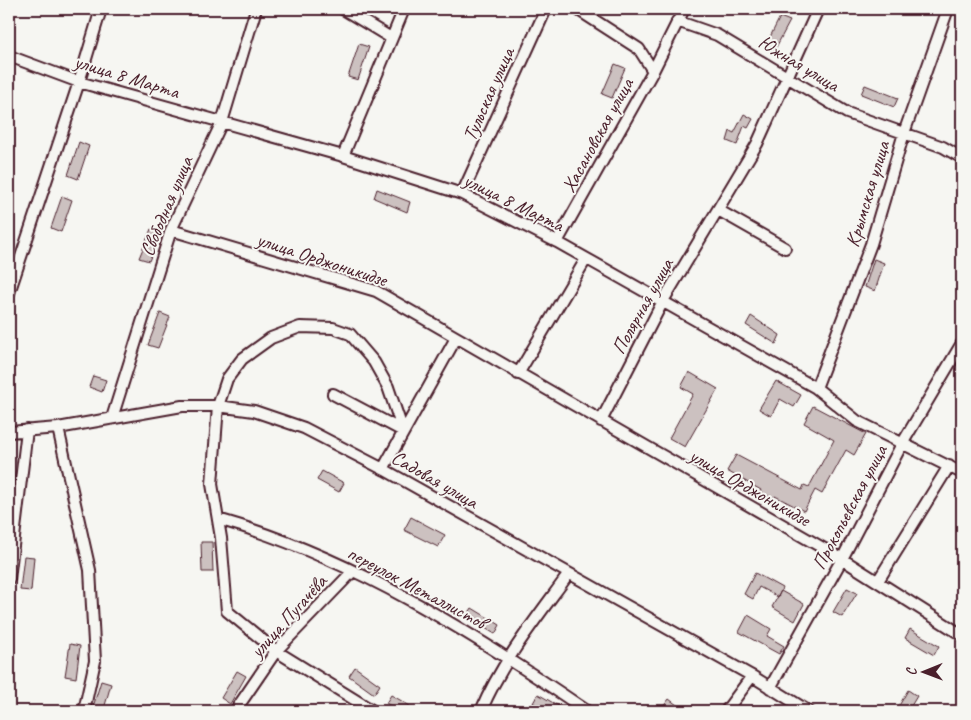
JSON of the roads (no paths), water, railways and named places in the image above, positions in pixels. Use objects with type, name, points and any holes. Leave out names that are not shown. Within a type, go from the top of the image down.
[{"type":"street","points":[[9,293],[79,82],[101,9]]},
{"type":"street","name":"Свободная улица","points":[[112,418],[171,230],[222,122],[256,9]]},
{"type":"street","points":[[343,9],[391,38]]},
{"type":"street","points":[[343,156],[404,9]]},
{"type":"street","name":"Тульская улица","points":[[462,194],[546,9]]},
{"type":"street","points":[[577,9],[638,49],[652,71]]},
{"type":"street","points":[[652,71],[684,9]]},
{"type":"street","name":"Полярная улица","points":[[600,422],[663,301],[757,144],[818,9]]},
{"type":"street","name":"Крымская улица","points":[[816,388],[871,244],[904,133],[948,9]]},
{"type":"street","name":"Южная улица","points":[[677,21],[717,35],[848,113],[943,147],[962,158]]},
{"type":"street","name":"улица 8 Марта","points":[[9,56],[79,82],[343,156],[462,194],[557,242],[816,388],[857,421],[962,473]]},
{"type":"street","name":"Хасановская улица","points":[[557,242],[652,71]]},
{"type":"street","points":[[718,210],[785,248]]},
{"type":"street","name":"улица Орджоникидзе","points":[[171,230],[376,291],[600,422],[842,559],[962,635]]},
{"type":"street","points":[[518,374],[586,259]]},
{"type":"street","points":[[372,711],[276,651],[227,611],[218,519],[212,484],[218,406],[227,379],[242,359],[271,338],[300,327],[333,328],[350,334],[374,362],[388,387],[403,431]]},
{"type":"street","points":[[383,469],[456,338]]},
{"type":"street","name":"Прокопьевская улица","points":[[770,688],[842,559],[902,444],[962,343]]},
{"type":"street","points":[[333,394],[403,431]]},
{"type":"street","name":"Садовая улица","points":[[9,432],[58,428],[182,406],[218,406],[254,412],[304,428],[383,469],[568,575],[752,676],[808,711]]},
{"type":"street","points":[[58,428],[90,570],[95,661],[84,711]]},
{"type":"street","points":[[9,579],[27,430]]},
{"type":"street","points":[[878,581],[948,466]]},
{"type":"street","name":"переулок Металлистов","points":[[218,519],[266,532],[353,570],[509,657],[587,711]]},
{"type":"street","name":"улица Пугачёва","points":[[235,711],[276,651],[353,570]]},
{"type":"street","points":[[481,711],[490,688],[509,657],[568,575]]},
{"type":"street","points":[[726,711],[752,676]]}]
